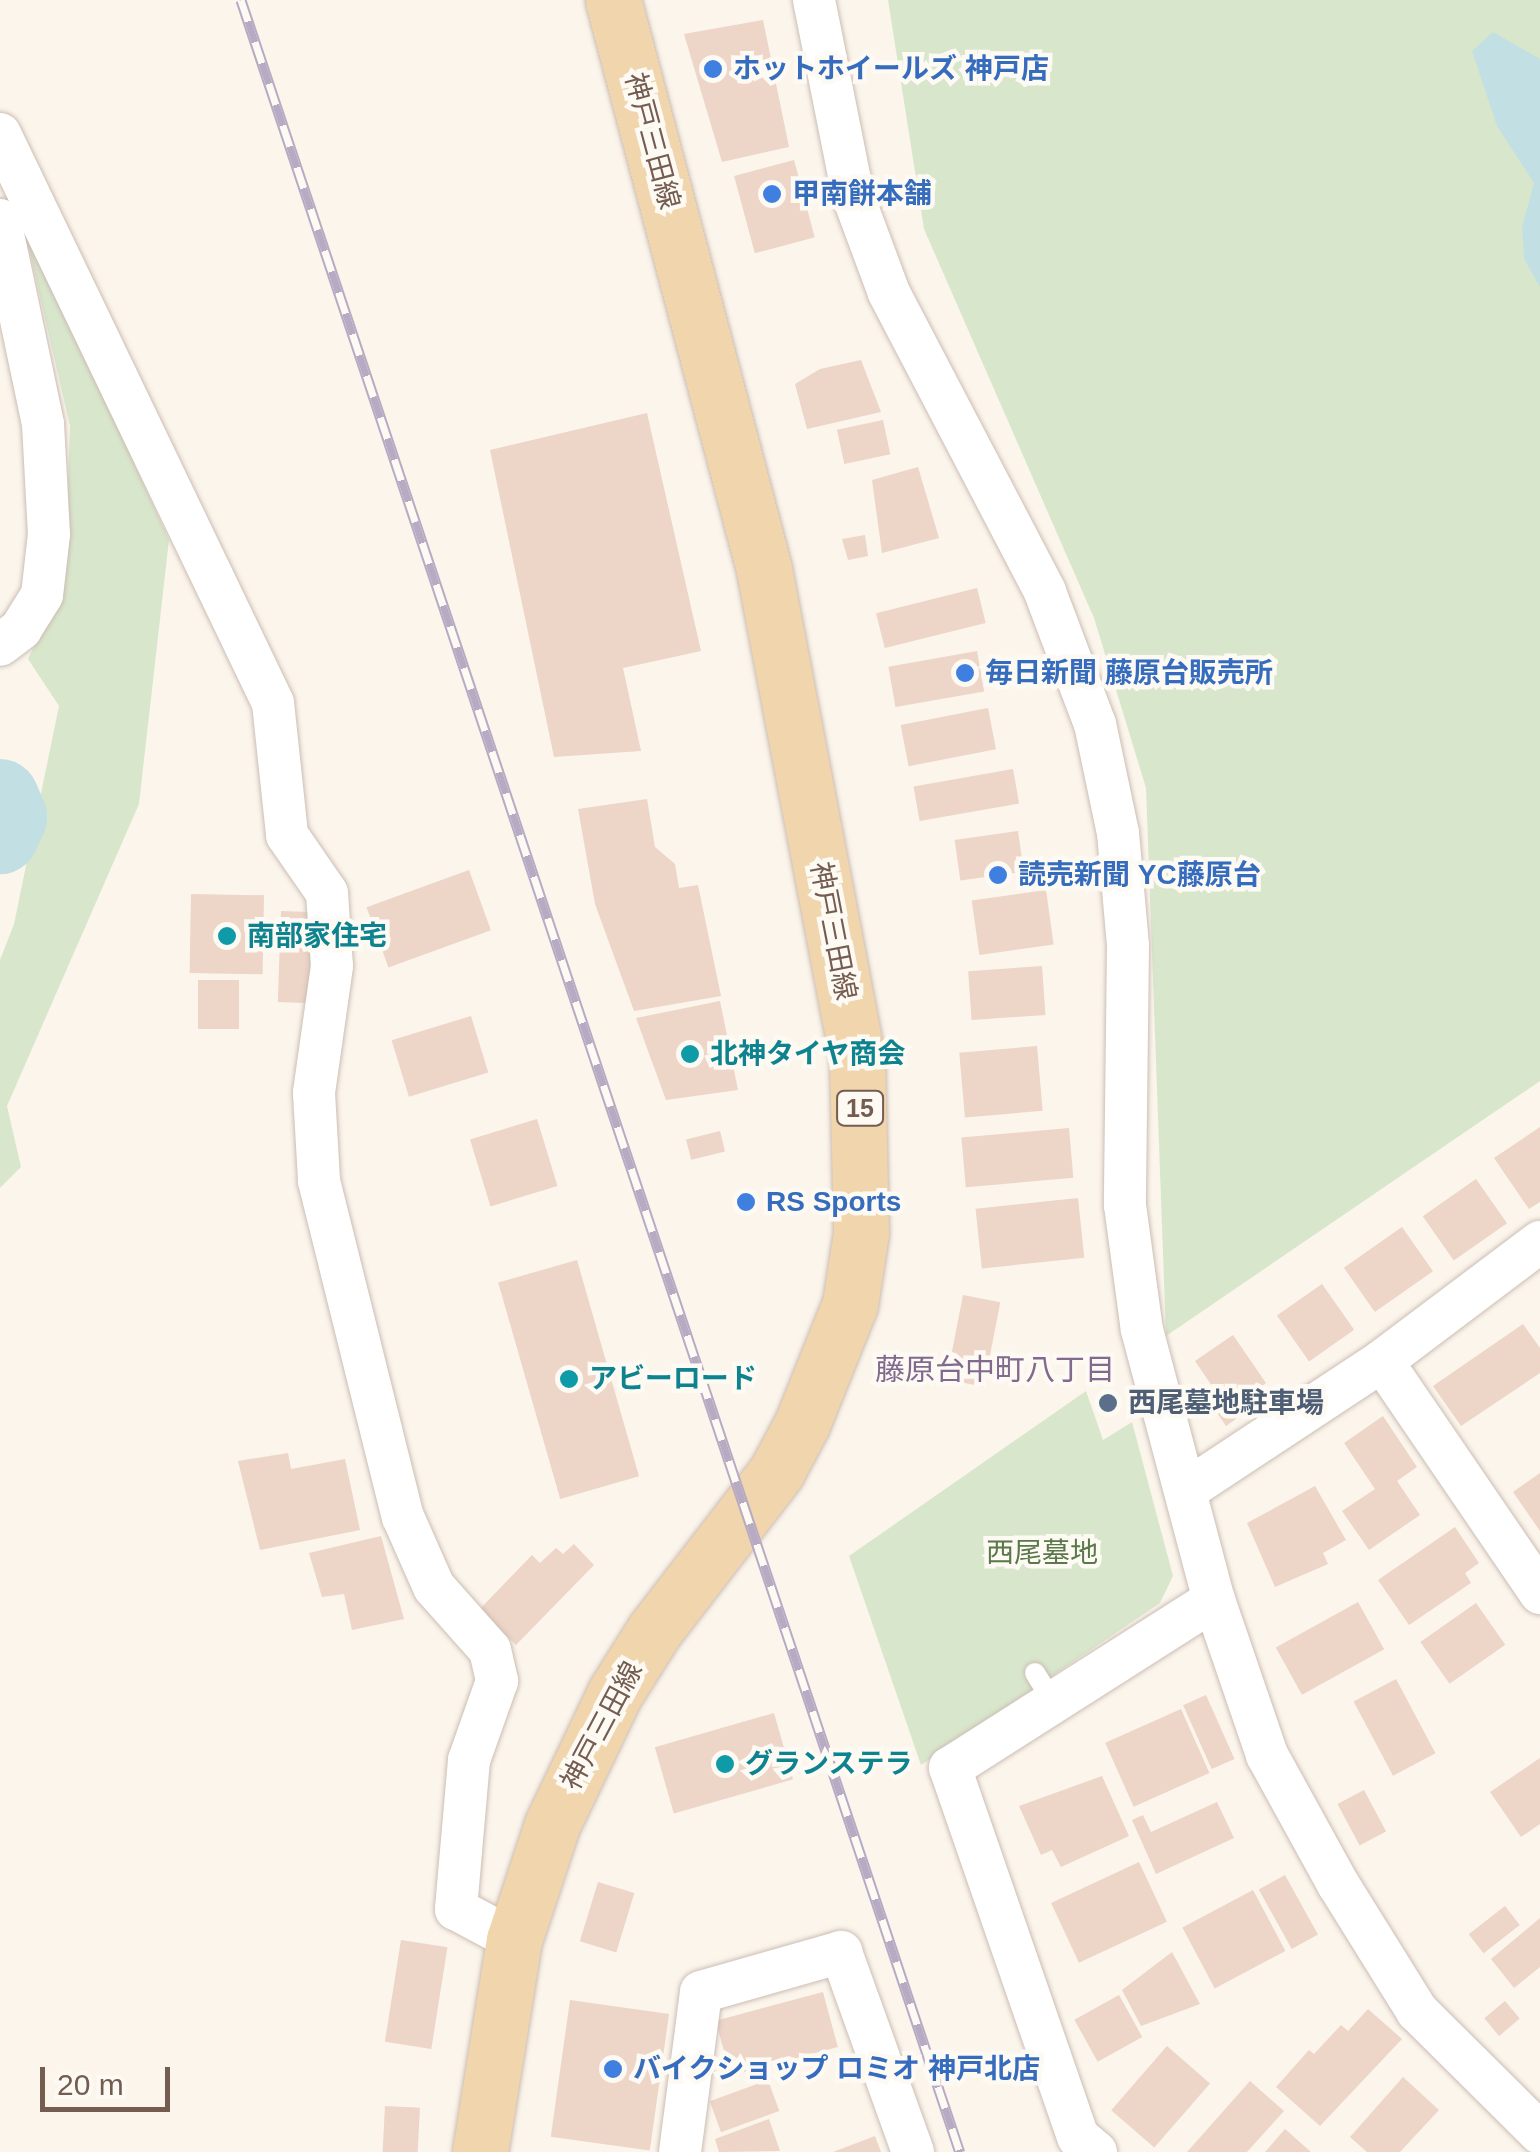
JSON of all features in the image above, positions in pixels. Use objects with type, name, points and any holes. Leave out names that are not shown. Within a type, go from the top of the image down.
[{"type":"main road","name":"神戸三田線","points":[[480,2152],[514,1940],[552,1825],[615,1692],[654,1631],[777,1471],[802,1424],[850,1304],[861,1233],[856,1057],[764,569],[613,0]]},
{"type":"street","points":[[814,0],[853,196],[890,294],[1046,592],[1095,724],[1118,833],[1128,946],[1125,1204],[1142,1330],[1188,1489],[1214,1600],[1267,1755],[1338,1884],[1417,2010],[1540,2133]]},
{"type":"street","points":[[0,134],[274,702],[287,835],[327,893],[332,966],[314,1093],[319,1181],[403,1517],[434,1587],[490,1650],[498,1681],[469,1760],[456,1908],[514,1940]]},
{"type":"street","points":[[0,220],[43,424],[46,479],[42,595],[10,637]]},
{"type":"street","points":[[1188,1489],[1382,1361],[1540,1242]]},
{"type":"street","points":[[1382,1361],[1540,1594]]},
{"type":"street","points":[[1096,2152],[1078,2137],[950,1768],[1044,1687],[1214,1600]]},
{"type":"street","points":[[680,2152],[701,1992],[841,1952],[913,2152]]},
{"type":"green space","points":[[888,0],[1540,0],[1540,1081],[1166,1336],[1146,788],[1094,618],[924,229]]},
{"type":"green space","points":[[21,214],[169,540],[139,804],[7,1106],[21,1167],[0,1188],[0,960],[14,924],[59,706],[28,659],[65,581],[70,426]]},
{"type":"green space","name":"西尾墓地","points":[[1086,1391],[1103,1440],[1132,1422],[1173,1576],[1160,1603],[921,1765],[849,1556]]},
{"type":"water","points":[[1493,32],[1540,59],[1540,287],[1524,259],[1522,227],[1534,183],[1497,126],[1472,51]]},
{"type":"building","points":[[763,20],[789,147],[722,162],[684,34]]},
{"type":"building","points":[[794,160],[815,237],[755,253],[734,176]]},
{"type":"building","points":[[861,360],[881,412],[807,429],[795,384],[820,369]]},
{"type":"building","points":[[647,413],[701,651],[623,668],[641,751],[554,757],[490,450]]},
{"type":"building","points":[[883,420],[890,454],[844,464],[837,430]]},
{"type":"building","points":[[918,467],[939,538],[882,553],[872,480]]},
{"type":"building","points":[[865,535],[868,556],[848,560],[842,539]]},
{"type":"building","points":[[977,588],[986,623],[885,648],[876,613]]},
{"type":"building","points":[[977,651],[984,691],[895,707],[888,667]]},
{"type":"building","points":[[988,708],[996,749],[909,766],[901,725]]},
{"type":"building","points":[[1013,769],[1019,803],[920,821],[914,787]]},
{"type":"building","points":[[647,799],[655,847],[675,864],[679,888],[698,885],[721,996],[634,1011],[595,904],[578,809]]},
{"type":"building","points":[[1018,831],[1024,872],[960,881],[955,840]]},
{"type":"building","points":[[469,870],[491,930],[388,967],[367,907]]},
{"type":"building","points":[[1046,890],[1054,944],[979,955],[972,900]]},
{"type":"building","points":[[191,894],[264,895],[263,974],[190,973]]},
{"type":"building","points":[[281,911],[316,912],[313,1003],[278,1002]]},
{"type":"building","points":[[1042,966],[1045,1015],[972,1020],[968,971]]},
{"type":"building","points":[[198,980],[239,980],[239,1029],[198,1029]]},
{"type":"building","name":"北神タイヤ商会","points":[[720,1001],[738,1090],[666,1100],[636,1018]]},
{"type":"building","points":[[471,1016],[488,1072],[409,1097],[392,1040]]},
{"type":"building","points":[[1037,1046],[1043,1111],[965,1118],[959,1053]]},
{"type":"building","points":[[537,1119],[557,1186],[491,1206],[470,1139]]},
{"type":"building","points":[[1540,1127],[1540,1202],[1529,1209],[1494,1158]]},
{"type":"building","points":[[1069,1128],[1073,1178],[966,1187],[961,1137]]},
{"type":"building","points":[[720,1131],[725,1151],[691,1160],[686,1139]]},
{"type":"building","points":[[1476,1179],[1507,1223],[1454,1261],[1423,1216]]},
{"type":"building","points":[[1078,1198],[1084,1258],[982,1268],[976,1209]]},
{"type":"building","points":[[1402,1227],[1433,1271],[1375,1312],[1344,1268]]},
{"type":"building","name":"アビーロード","points":[[577,1260],[639,1476],[560,1499],[498,1283]]},
{"type":"building","points":[[1322,1284],[1354,1330],[1309,1361],[1277,1316]]},
{"type":"building","points":[[963,1295],[1000,1302],[984,1387],[947,1379]]},
{"type":"building","points":[[1523,1324],[1540,1348],[1540,1373],[1461,1426],[1433,1386]]},
{"type":"building","points":[[1233,1335],[1266,1383],[1251,1394],[1257,1404],[1226,1426],[1203,1392],[1212,1386],[1195,1361]]},
{"type":"building","points":[[1383,1416],[1417,1467],[1397,1481],[1420,1515],[1369,1550],[1342,1511],[1375,1489],[1344,1443]]},
{"type":"building","points":[[288,1453],[291,1469],[345,1459],[360,1530],[260,1550],[238,1461]]},
{"type":"building","points":[[1540,1473],[1540,1531],[1513,1492]]},
{"type":"building","points":[[1315,1486],[1346,1540],[1323,1553],[1328,1564],[1275,1587],[1247,1523]]},
{"type":"building","points":[[1455,1527],[1479,1563],[1465,1573],[1471,1583],[1409,1625],[1378,1580]]},
{"type":"building","points":[[381,1536],[404,1619],[352,1630],[344,1594],[322,1597],[309,1553]]},
{"type":"building","points":[[574,1544],[594,1565],[516,1645],[479,1610],[532,1555],[540,1563],[556,1548],[563,1554]]},
{"type":"building","points":[[1358,1602],[1384,1649],[1302,1695],[1276,1648]]},
{"type":"building","points":[[1476,1603],[1505,1645],[1450,1684],[1420,1642]]},
{"type":"building","points":[[1396,1679],[1435,1753],[1393,1776],[1354,1702]]},
{"type":"building","points":[[1206,1695],[1234,1759],[1212,1769],[1183,1705]]},
{"type":"building","points":[[1181,1709],[1209,1773],[1134,1807],[1105,1743]]},
{"type":"building","name":"グランステラ","points":[[774,1713],[793,1779],[674,1814],[655,1747]]},
{"type":"building","points":[[1540,1758],[1540,1824],[1521,1837],[1490,1792]]},
{"type":"building","points":[[1102,1776],[1129,1836],[1061,1867],[1052,1850],[1041,1855],[1019,1806]]},
{"type":"building","points":[[1364,1790],[1386,1831],[1360,1846],[1338,1804]]},
{"type":"building","points":[[1217,1802],[1234,1838],[1156,1874],[1132,1820],[1143,1815],[1151,1832]]},
{"type":"building","points":[[1139,1862],[1167,1922],[1079,1963],[1051,1903]]},
{"type":"building","points":[[1285,1875],[1318,1934],[1292,1949],[1259,1890]]},
{"type":"building","points":[[598,1882],[634,1893],[616,1952],[580,1941]]},
{"type":"building","points":[[1253,1890],[1285,1951],[1215,1988],[1182,1928]]},
{"type":"building","points":[[1505,1906],[1520,1925],[1484,1953],[1469,1934]]},
{"type":"building","points":[[1540,1918],[1540,1967],[1514,1988],[1491,1959]]},
{"type":"building","points":[[401,1940],[447,1947],[431,2049],[385,2042]]},
{"type":"building","points":[[1172,1952],[1200,2004],[1141,2026],[1122,1990]]},
{"type":"building","points":[[823,1992],[838,2047],[731,2076],[716,2021]]},
{"type":"building","points":[[1119,1995],[1142,2037],[1098,2062],[1074,2020]]},
{"type":"building","points":[[570,2000],[669,2014],[650,2151],[551,2137]]},
{"type":"building","points":[[1505,2001],[1520,2019],[1499,2036],[1484,2018]]},
{"type":"building","points":[[1368,2009],[1402,2039],[1320,2126],[1276,2087],[1309,2050],[1314,2054],[1341,2025],[1348,2031]]},
{"type":"building","points":[[1167,2046],[1210,2083],[1154,2148],[1111,2110]]},
{"type":"building","points":[[1403,2077],[1439,2110],[1400,2152],[1367,2152],[1350,2137]]},
{"type":"building","points":[[768,2080],[779,2111],[721,2132],[710,2101]]},
{"type":"building","points":[[1250,2081],[1284,2111],[1247,2152],[1187,2152]]},
{"type":"building","points":[[385,2106],[420,2108],[418,2152],[383,2152]]},
{"type":"building","points":[[769,2119],[780,2151],[719,2152],[715,2139]]},
{"type":"building","points":[[1285,2129],[1311,2152],[1265,2152]]},
{"type":"building","points":[[875,2136],[881,2152],[833,2152]]},
{"type":"waterway","points":[[0,798],[8,817],[0,835]]},
{"type":"railway","points":[[241,0],[960,2152]]},
{"type":"place","name":"ホットホイールズ 神戸店","points":[[713,69]]},
{"type":"place","name":"甲南餅本舗","points":[[772,194]]},
{"type":"place","name":"毎日新聞 藤原台販売所","points":[[965,673]]},
{"type":"place","name":"読売新聞 YC藤原台","points":[[998,875]]},
{"type":"place","name":"南部家住宅","points":[[227,936]]},
{"type":"place","name":"北神タイヤ商会","points":[[690,1054]]},
{"type":"place","name":"RS Sports","points":[[746,1202]]},
{"type":"place","name":"アビーロード","points":[[569,1379]]},
{"type":"place","name":"西尾墓地駐車場","points":[[1108,1403]]},
{"type":"place","name":"グランステラ","points":[[725,1764]]},
{"type":"place","name":"バイクショップ ロミオ 神戸北店","points":[[613,2069]]},
{"type":"district","name":"藤原台中町八丁目","points":[[995,1370]]}]
